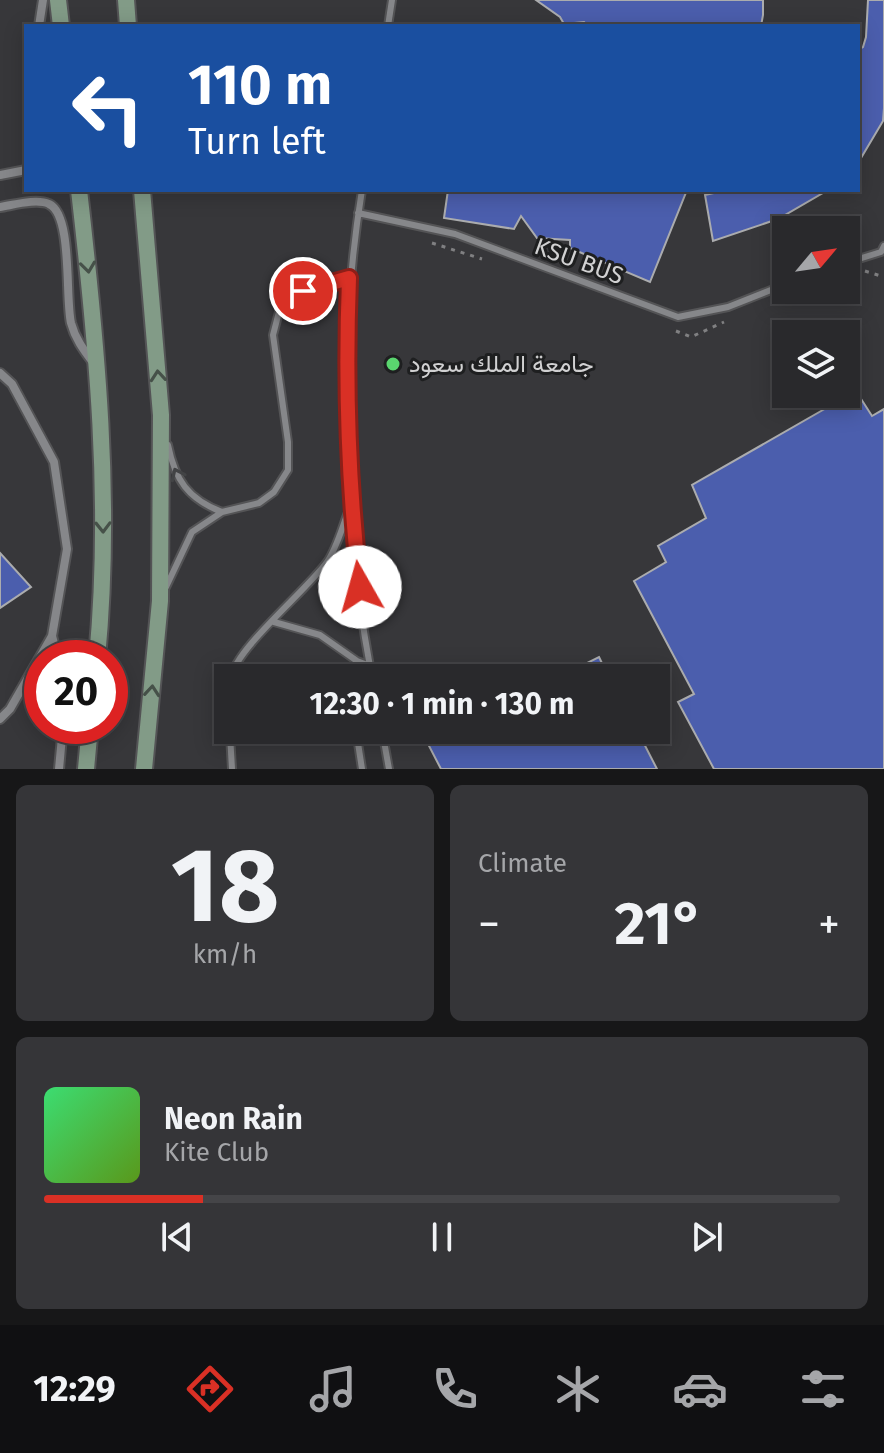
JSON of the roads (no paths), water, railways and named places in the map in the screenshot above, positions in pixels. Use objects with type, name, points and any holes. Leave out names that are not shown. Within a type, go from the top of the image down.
[{"type":"main road","points":[[58,0],[61,24]]},
{"type":"main road","points":[[126,0],[128,24]]},
{"type":"main road","points":[[79,192],[100,373],[104,583],[99,640]]},
{"type":"main road","points":[[142,192],[161,415],[160,601],[144,769]]},
{"type":"main road","points":[[86,769],[88,744]]},
{"type":"street","points":[[39,24],[43,0]]},
{"type":"street","points":[[0,175],[24,170]]},
{"type":"street","points":[[0,207],[45,202],[54,206],[63,221],[70,320],[75,337],[100,373]]},
{"type":"street","points":[[0,373],[12,384],[54,462],[67,549],[52,636],[10,709],[0,719]]},
{"type":"street","points":[[52,636],[53,640]]},
{"type":"street","points":[[59,769],[61,744]]},
{"type":"lane","points":[[388,24],[392,0]]},
{"type":"lane","points":[[362,192],[349,278],[344,374],[351,507],[370,664]]},
{"type":"lane","name":"KSU BUS","points":[[358,213],[455,234],[678,317],[728,307],[772,290]]},
{"type":"lane","points":[[860,259],[881,252],[884,246]]},
{"type":"lane","points":[[160,601],[192,532],[222,512],[259,503],[274,492],[288,470],[288,442],[273,335],[279,312],[303,291],[349,278]]},
{"type":"lane","points":[[161,415],[174,472],[188,493],[222,512]]},
{"type":"lane","points":[[236,664],[252,641],[274,622],[329,560],[351,507]]},
{"type":"lane","points":[[274,622],[320,635],[365,664]]},
{"type":"lane","points":[[231,744],[232,769]]},
{"type":"lane","points":[[358,744],[362,769]]},
{"type":"lane","points":[[385,744],[389,769]]},
{"type":"place","name":"جامعة الملك سعود","points":[[393,364]]}]
